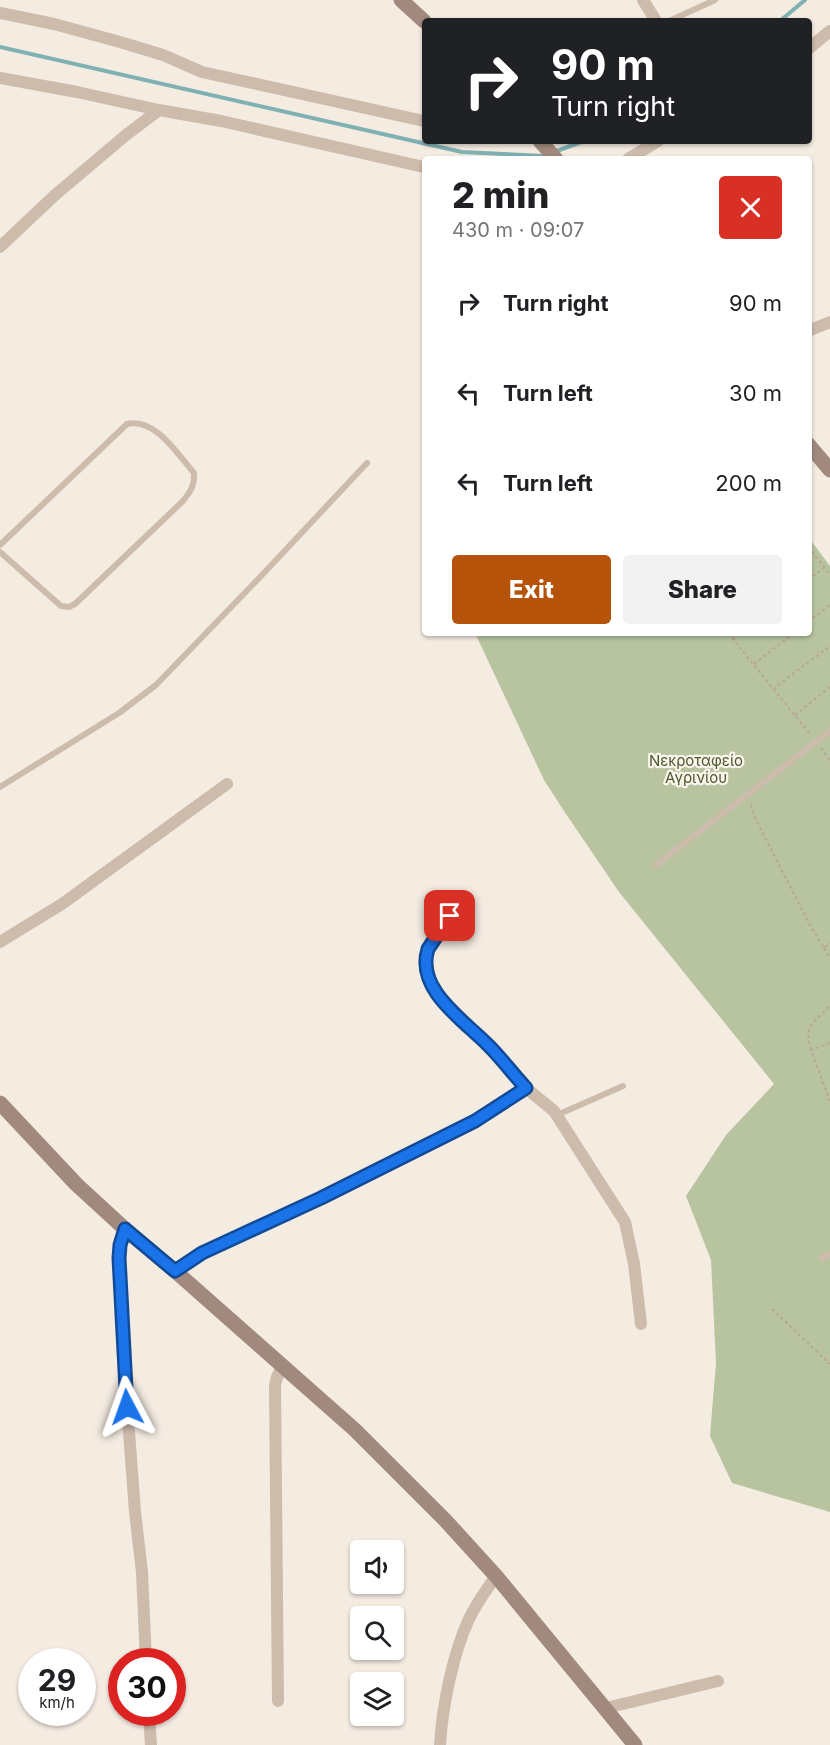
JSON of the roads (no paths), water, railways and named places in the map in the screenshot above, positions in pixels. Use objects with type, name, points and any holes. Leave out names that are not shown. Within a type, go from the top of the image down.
[{"type":"street","points":[[401,0],[422,19]]},
{"type":"street","points":[[643,0],[654,18]]},
{"type":"street","points":[[0,13],[54,24],[120,42],[202,72],[422,121]]},
{"type":"street","points":[[812,46],[830,31]]},
{"type":"street","points":[[0,78],[220,122],[422,167]]},
{"type":"street","points":[[0,247],[55,195],[159,110]]},
{"type":"street","points":[[633,156],[653,144]]},
{"type":"street","points":[[812,330],[830,322]]},
{"type":"street","points":[[812,449],[830,470]]},
{"type":"street","points":[[0,942],[62,904],[227,784]]},
{"type":"street","points":[[175,1271],[202,1253],[321,1198],[475,1121],[526,1088],[550,1106],[557,1115],[624,1222],[634,1264],[641,1324]]},
{"type":"street","points":[[0,1102],[76,1184],[283,1365],[367,1442],[445,1520],[496,1576],[635,1745]]},
{"type":"street","points":[[125,1229],[119,1249],[124,1365],[142,1572],[145,1648]]},
{"type":"street","points":[[278,1701],[275,1386],[283,1365]]},
{"type":"street","points":[[440,1745],[445,1707],[458,1648],[472,1613],[496,1576]]},
{"type":"street","points":[[606,1708],[718,1681]]},
{"type":"street","points":[[150,1726],[151,1745]]},
{"type":"lane","points":[[676,18],[715,0]]},
{"type":"lane","points":[[0,545],[127,424],[144,423],[160,435],[194,473],[193,488],[183,501],[75,604],[69,607],[61,606],[0,552]]},
{"type":"lane","points":[[0,787],[119,713],[156,685],[367,463]]},
{"type":"lane","points":[[656,865],[830,731]]},
{"type":"lane","points":[[462,899],[428,949],[426,960],[429,976],[442,1001],[497,1054],[526,1088]]},
{"type":"lane","points":[[557,1115],[622,1086]]},
{"type":"lane","points":[[822,1258],[830,1254]]},
{"type":"waterway","points":[[784,18],[805,0]]},
{"type":"waterway","points":[[0,47],[422,143]]},
{"type":"waterway","points":[[427,144],[462,152],[543,156]]},
{"type":"waterway","points":[[554,152],[576,144]]},
{"type":"waterway","points":[[543,156],[547,154]]},
{"type":"park label","name":"Νεκροταφείο Αγρινίου","points":[[696,768]]}]
